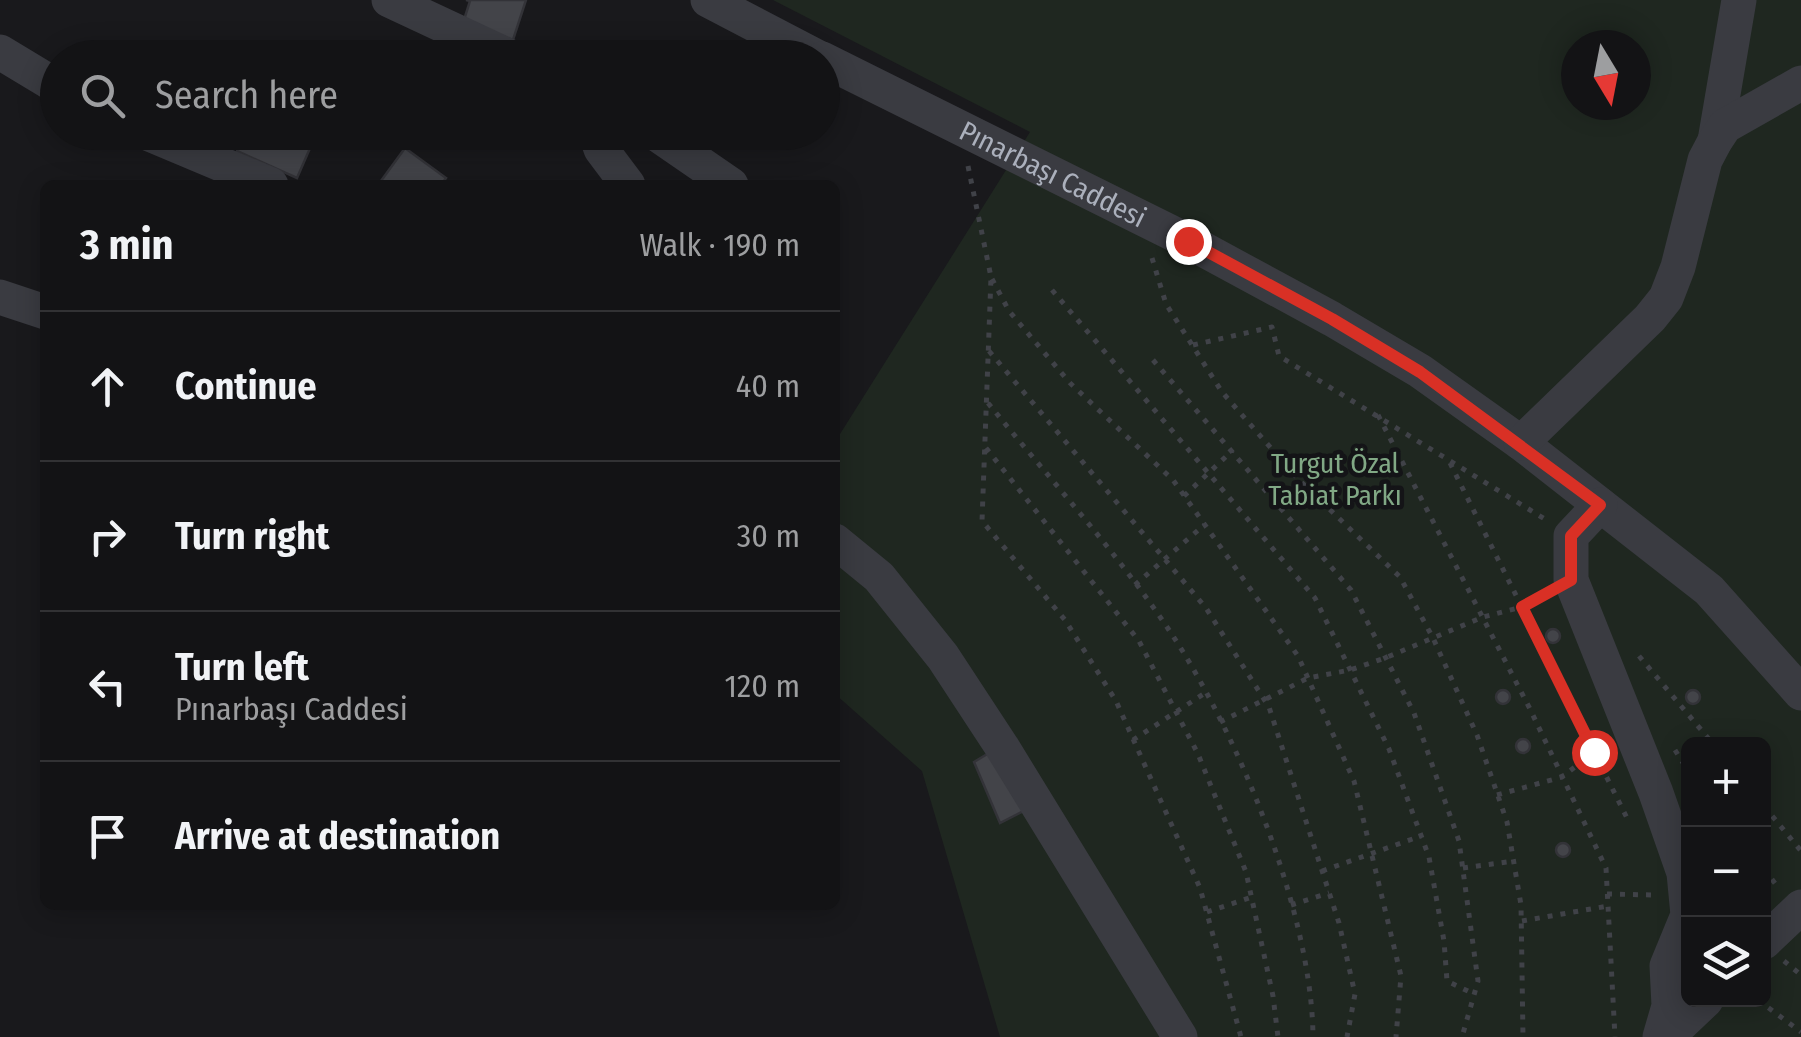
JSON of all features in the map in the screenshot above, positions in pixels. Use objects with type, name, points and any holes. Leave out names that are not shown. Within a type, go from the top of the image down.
[{"type":"street","points":[[389,0],[475,40]]},
{"type":"street","name":"Pınarbaşı Caddesi","points":[[708,0],[786,40]]},
{"type":"street","points":[[1715,141],[1739,0]]},
{"type":"street","points":[[0,52],[40,76]]},
{"type":"street","name":"Pınarbaşı Caddesi","points":[[840,68],[1139,216],[1377,344],[1521,443],[1708,590],[1801,692]]},
{"type":"street","points":[[1521,443],[1666,298],[1678,267],[1705,160],[1725,126],[1798,89]]},
{"type":"street","points":[[188,150],[259,180]]},
{"type":"street","points":[[602,150],[624,180]]},
{"type":"street","points":[[680,150],[725,180]]},
{"type":"street","points":[[0,296],[40,310]]},
{"type":"street","points":[[1600,505],[1571,536],[1571,580],[1672,836],[1681,870]]},
{"type":"street","points":[[840,545],[879,577],[943,658],[1180,1037]]},
{"type":"street","points":[[1771,935],[1801,907]]},
{"type":"street","points":[[1664,1037],[1669,1006],[1668,966],[1687,917]]},
{"type":"street","points":[[1664,1037],[1698,1007]]},
{"type":"path","points":[[960,128],[991,276],[982,522],[1065,620],[1116,701],[1200,888],[1240,1037]]},
{"type":"path","points":[[1139,216],[1166,304],[1222,392],[1297,478],[1400,577],[1433,638],[1477,735],[1506,822],[1521,920],[1523,1037]]},
{"type":"path","points":[[991,276],[1009,311],[1070,383],[1174,480],[1298,656],[1354,782],[1401,976],[1396,1037]]},
{"type":"path","points":[[1052,290],[1315,598],[1389,749],[1429,857],[1447,982],[1474,994]]},
{"type":"path","points":[[1192,345],[1272,327],[1279,356],[1571,536]]},
{"type":"path","points":[[988,349],[1206,608],[1264,699],[1330,893],[1355,994],[1347,1037]]},
{"type":"path","points":[[1153,360],[1351,590],[1414,713],[1459,841],[1478,981],[1462,1037]]},
{"type":"path","points":[[986,401],[1170,631],[1238,754],[1286,882],[1312,1000],[1312,1037]]},
{"type":"path","points":[[1378,415],[1606,868],[1614,1037]]},
{"type":"path","points":[[984,446],[1138,641],[1198,754],[1246,872],[1274,996],[1278,1037]]},
{"type":"path","points":[[1184,496],[1233,450]]},
{"type":"path","points":[[1448,458],[1627,818]]},
{"type":"path","points":[[1135,585],[1205,525]]},
{"type":"path","points":[[1220,722],[1308,678],[1386,658],[1483,617],[1522,607],[1571,580]]},
{"type":"path","points":[[1639,656],[1707,737]]},
{"type":"path","points":[[1134,740],[1204,694]]},
{"type":"path","points":[[1497,795],[1562,777],[1594,752],[1633,736]]},
{"type":"path","points":[[1771,814],[1801,850]]},
{"type":"path","points":[[1322,871],[1420,836]]},
{"type":"path","points":[[1463,868],[1514,861]]},
{"type":"path","points":[[1291,905],[1330,893]]},
{"type":"path","points":[[1607,894],[1681,896]]},
{"type":"path","points":[[1207,912],[1252,898]]},
{"type":"path","points":[[1521,920],[1608,906]]},
{"type":"path","points":[[1767,1007],[1801,1032]]},
{"type":"green space","name":"Turgut Özal Tabiat Parkı","points":[[773,0],[1801,0],[1801,1037],[1000,1037],[922,771],[840,698],[840,434],[1030,132]]},
{"type":"building","points":[[466,0],[526,0],[513,40],[463,23],[470,1]]},
{"type":"building","points":[[237,150],[309,150],[297,178]]},
{"type":"building","points":[[404,150],[446,178],[445,180],[382,180]]},
{"type":"building","points":[[1553,629],[1560,636],[1553,643],[1546,636]]},
{"type":"building","points":[[1503,690],[1510,697],[1503,704],[1496,697]]},
{"type":"building","points":[[1693,690],[1700,697],[1693,704],[1686,697]]},
{"type":"building","points":[[1523,739],[1530,746],[1523,753],[1516,746]]},
{"type":"building","points":[[1009,741],[1045,800],[1000,823],[974,762]]},
{"type":"building","points":[[1563,843],[1570,850],[1563,857],[1556,850]]},
{"type":"route","points":[[1188,241],[1377,344],[1521,443],[1600,505],[1571,536],[1571,580],[1522,607],[1594,752]]}]
